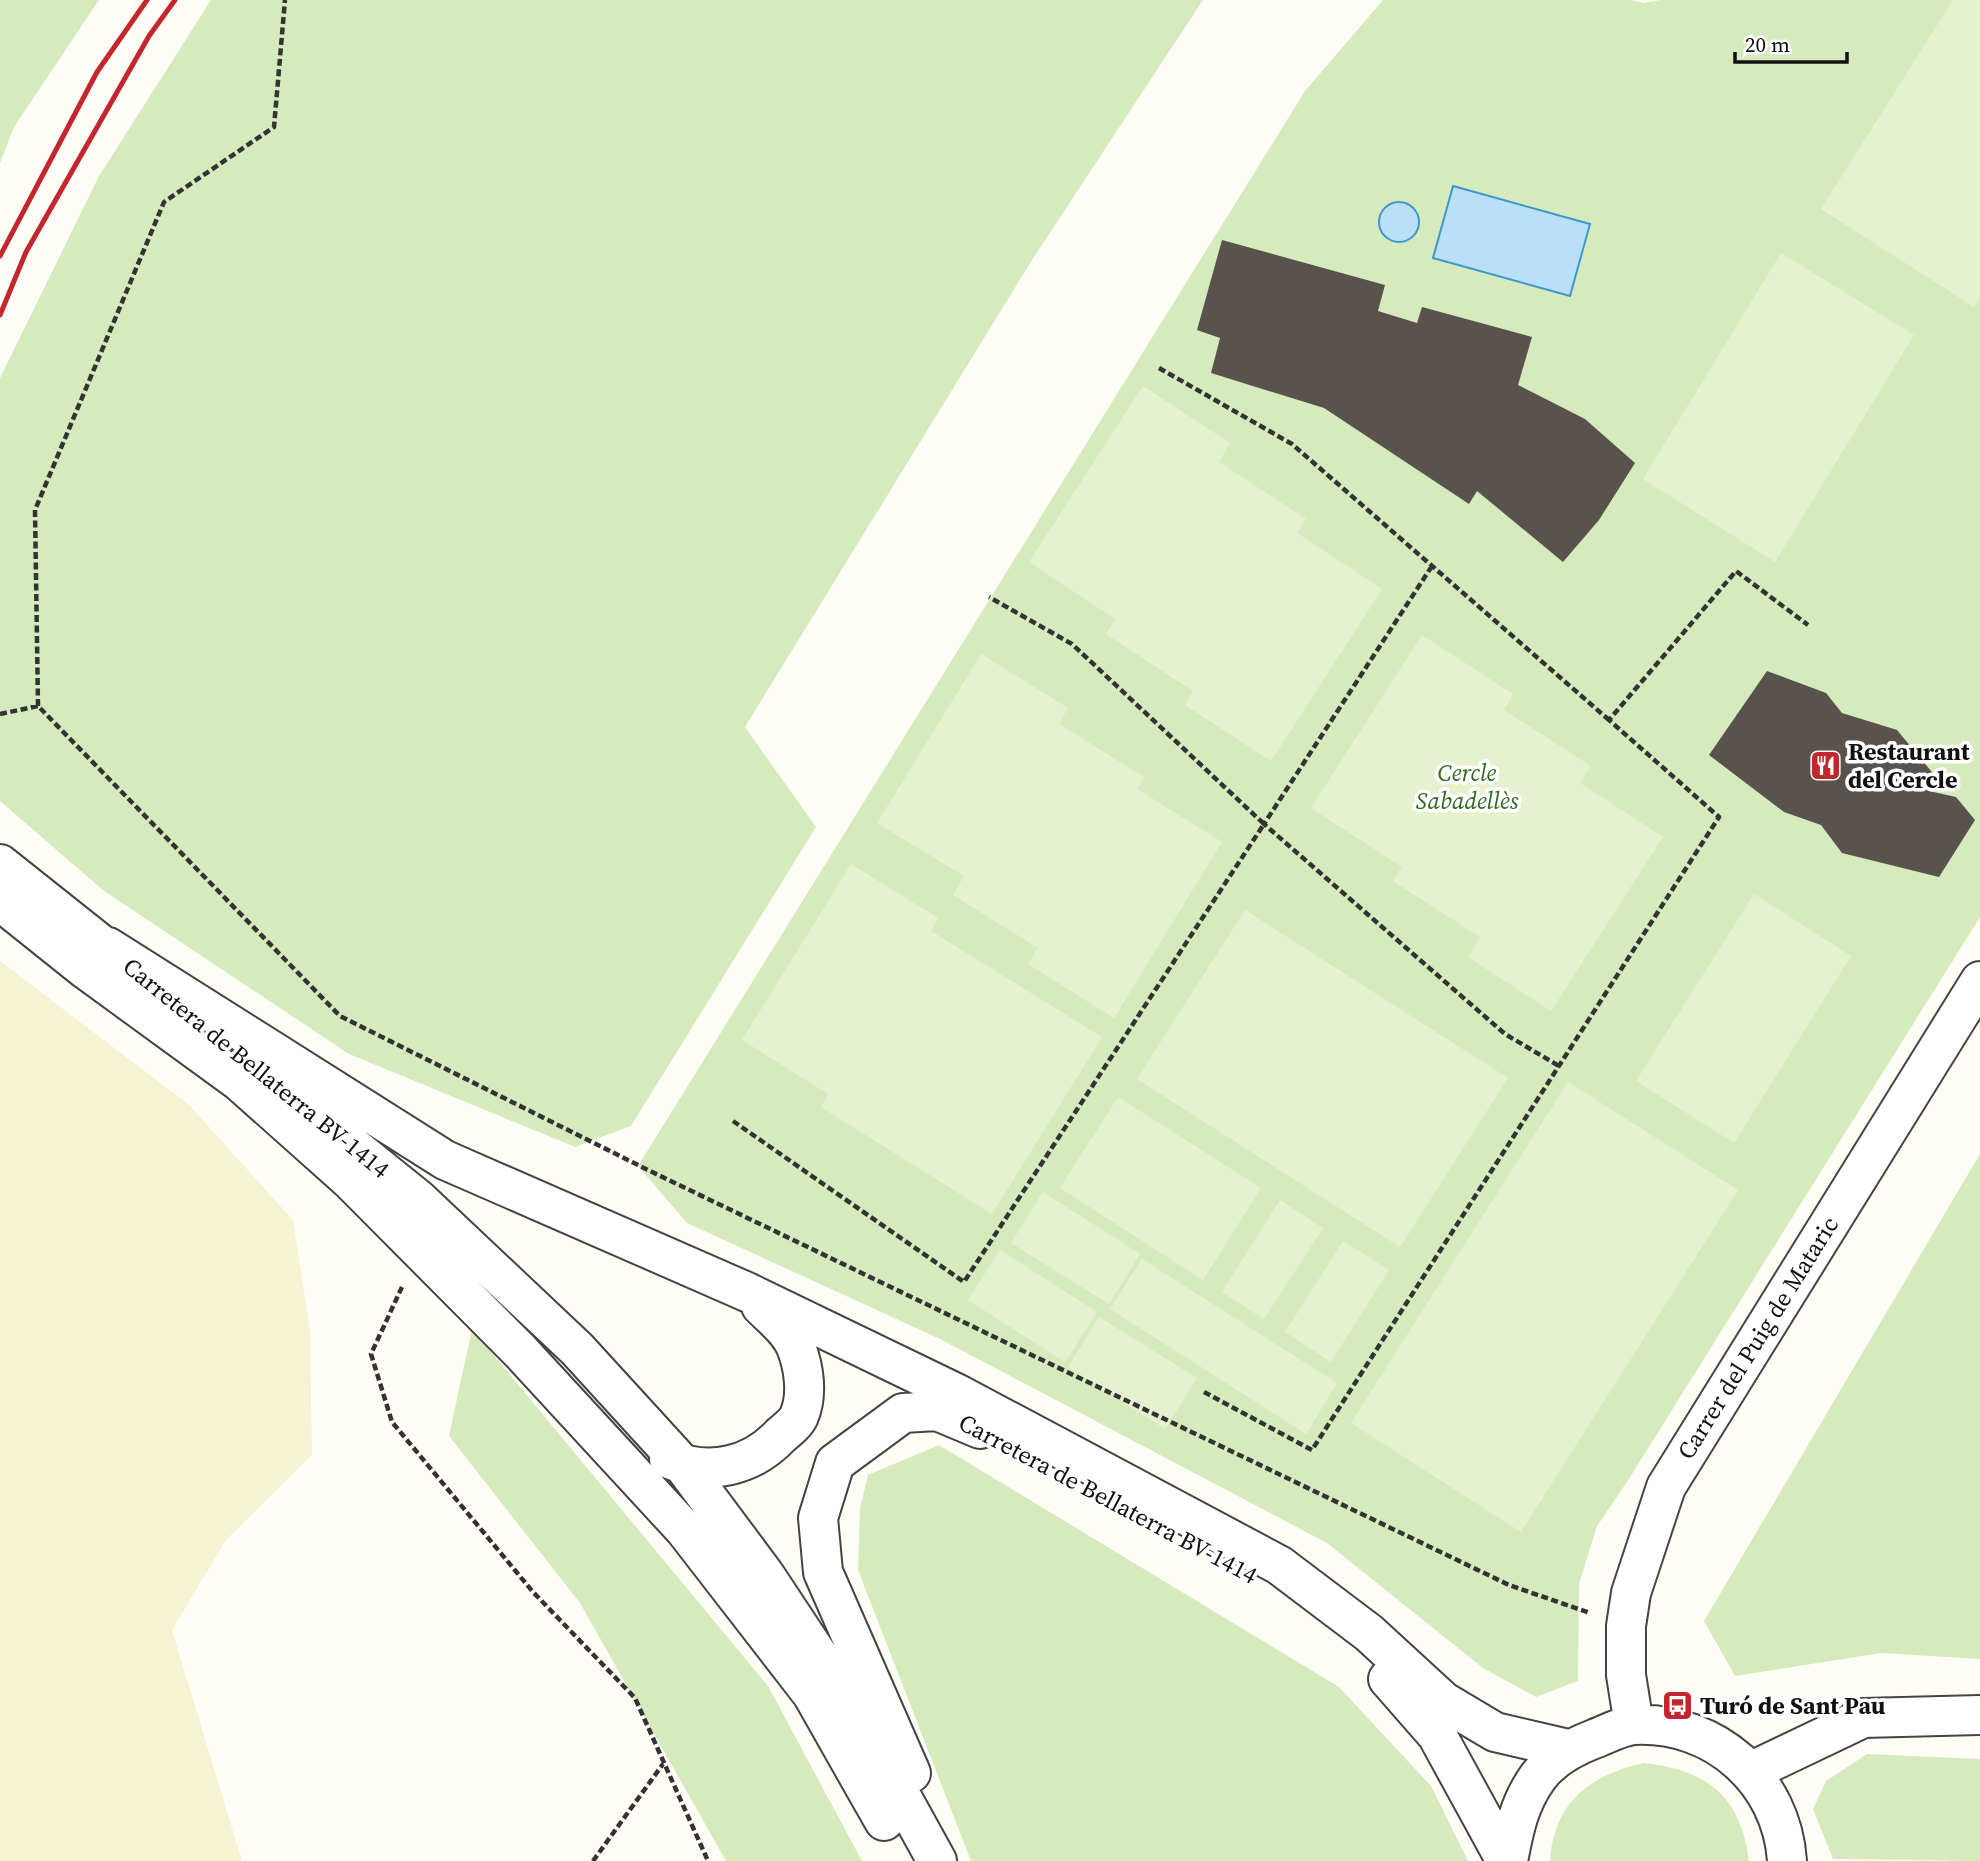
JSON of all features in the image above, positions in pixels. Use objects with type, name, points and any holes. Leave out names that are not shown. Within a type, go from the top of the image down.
[{"type":"street","points":[[0,864],[108,947]]},
{"type":"street","name":"Carretera de Bellaterra BV-1414","points":[[0,901],[85,969],[240,1082],[350,1180],[520,1352],[685,1530],[812,1694],[907,1861]]},
{"type":"street","name":"Carretera de Bellaterra BV-1414","points":[[108,947],[445,1160],[747,1292],[933,1406],[993,1434],[1269,1584],[1382,1673],[1437,1735],[1455,1763],[1507,1861]]},
{"type":"street","name":"Carretera de Bellaterra BV-1414","points":[[108,947],[181,1014],[281,1086],[418,1199],[577,1349],[683,1465],[765,1575],[850,1705],[937,1861]]},
{"type":"street","name":"Carrer del Puig de Mataric","points":[[1634,1725],[1626,1675],[1626,1626],[1631,1592],[1666,1486],[1980,981]]},
{"type":"street","name":"Carretera de Bellaterra BV-1414","points":[[271,1110],[325,1141],[496,1295],[633,1443],[683,1465],[729,1468],[767,1450],[799,1417],[805,1382],[796,1347],[786,1331],[747,1292]]},
{"type":"street","points":[[933,1406],[835,1463],[818,1518],[823,1572],[902,1747],[944,1861]]},
{"type":"street","name":"Carretera de Bellaterra BV-1414","points":[[933,1406],[1279,1565],[1369,1633],[1443,1701],[1495,1732],[1568,1749]]},
{"type":"street","points":[[1752,1771],[1863,1718],[1980,1716]]},
{"type":"street","points":[[1507,1861],[1518,1810],[1539,1776],[1568,1749],[1634,1725],[1674,1727],[1714,1742],[1752,1771],[1776,1807],[1786,1840],[1787,1861]]},
{"type":"path","points":[[285,0],[274,127],[164,202],[35,510],[38,706],[340,1016],[648,1170],[1509,1585],[1626,1626]]},
{"type":"path","points":[[1159,368],[1292,444],[1719,817],[1312,1450],[1204,1392]]},
{"type":"path","points":[[733,1121],[964,1282],[1432,566]]},
{"type":"path","points":[[1609,720],[1736,571],[1808,625]]},
{"type":"path","points":[[989,597],[1072,644],[1264,824],[1505,1034],[1559,1066]]},
{"type":"path","points":[[0,714],[38,706]]},
{"type":"path","points":[[419,1250],[371,1354],[392,1422],[533,1592],[635,1698],[708,1861]]},
{"type":"path","points":[[593,1861],[663,1763]]},
{"type":"shaded area","points":[[0,961],[188,1104],[293,1220],[310,1330],[312,1455],[226,1540],[172,1630],[242,1861],[0,1861]]},
{"type":"green space","points":[[0,0],[99,0],[14,127],[0,163]]},
{"type":"green space","points":[[211,0],[1203,0],[1032,260],[745,727],[816,827],[631,1126],[575,1147],[349,1054],[104,891],[0,801],[0,378],[99,176]]},
{"type":"green space","name":"Cercle Sabadellès","points":[[1383,0],[1630,0],[1644,3],[1660,0],[1980,0],[1980,917],[1597,1526],[1579,1584],[1578,1681],[1536,1697],[1483,1668],[1327,1543],[940,1339],[687,1223],[638,1166],[1305,91]]},
{"type":"green space","points":[[1953,0],[1980,0],[1980,297],[1974,307],[1821,209]]},
{"type":"green space","points":[[1781,253],[1914,335],[1775,562],[1643,479]]},
{"type":"green space","points":[[1143,386],[1230,443],[1219,462],[1306,519],[1297,533],[1382,589],[1271,761],[1185,705],[1193,691],[1106,634],[1115,619],[1029,562]]},
{"type":"green space","points":[[1422,635],[1513,694],[1504,710],[1591,766],[1580,783],[1663,837],[1551,1011],[1468,957],[1480,937],[1393,881],[1402,867],[1311,808]]},
{"type":"green space","points":[[981,654],[1068,708],[1059,724],[1144,777],[1137,789],[1222,842],[1114,1018],[1028,964],[1038,948],[953,895],[964,876],[877,823]]},
{"type":"green space","points":[[851,864],[938,918],[931,931],[1102,1037],[992,1214],[821,1107],[828,1094],[742,1040]]},
{"type":"green space","points":[[1754,894],[1851,956],[1734,1143],[1636,1081]]},
{"type":"green space","points":[[1245,910],[1508,1078],[1400,1247],[1137,1079]]},
{"type":"green space","points":[[1568,1082],[1738,1190],[1521,1532],[1351,1423]]},
{"type":"green space","points":[[1118,1097],[1261,1188],[1203,1280],[1060,1188]]},
{"type":"green space","points":[[1980,1154],[1980,1659],[1881,1653],[1735,1676],[1704,1621]]},
{"type":"green space","points":[[1043,1192],[1140,1254],[1109,1304],[1011,1243]]},
{"type":"green space","points":[[1280,1200],[1323,1228],[1264,1319],[1222,1292]]},
{"type":"green space","points":[[1343,1241],[1389,1270],[1331,1362],[1285,1332]]},
{"type":"green space","points":[[1000,1250],[1097,1312],[1065,1362],[968,1300]]},
{"type":"green space","points":[[1142,1259],[1337,1383],[1306,1434],[1110,1309]]},
{"type":"green space","points":[[1099,1317],[1197,1378],[1165,1429],[1068,1367]]},
{"type":"green space","points":[[472,1329],[768,1686],[862,1861],[726,1861],[580,1603],[449,1436]]},
{"type":"green space","points":[[939,1445],[1339,1687],[1431,1786],[1468,1861],[971,1861],[858,1570],[860,1508],[868,1475]]},
{"type":"green space","points":[[1867,1754],[1980,1759],[1980,1861],[1833,1859],[1813,1809],[1826,1781]]},
{"type":"green space","points":[[1644,1763],[1686,1772],[1717,1790],[1738,1819],[1749,1861],[1550,1861],[1559,1822],[1578,1794],[1607,1775]]},
{"type":"water","points":[[1453,186],[1590,224],[1570,296],[1433,258]]},
{"type":"water","points":[[1399,202],[1407,203],[1413,208],[1418,214],[1418,230],[1413,236],[1407,241],[1399,242],[1391,241],[1385,236],[1380,230],[1379,222],[1380,214],[1385,208],[1391,203]]},
{"type":"building","points":[[1222,240],[1385,285],[1378,311],[1417,323],[1422,307],[1532,337],[1518,385],[1585,419],[1635,463],[1599,520],[1563,562],[1477,491],[1469,504],[1324,408],[1211,373],[1220,338],[1197,330]]},
{"type":"building","name":"Restaurant del Cercle","points":[[1767,671],[1826,693],[1842,713],[1897,730],[1936,777],[1929,791],[1956,797],[1975,820],[1939,877],[1842,853],[1821,825],[1784,812],[1709,755]]},
{"type":"railway","points":[[0,256],[97,72],[147,0]]},
{"type":"railway","points":[[0,315],[26,252],[149,36],[175,0]]},
{"type":"place","name":"Restaurant del Cercle","points":[[1825,766]]},
{"type":"place","name":"Turó de Sant Pau","points":[[1677,1706]]}]
